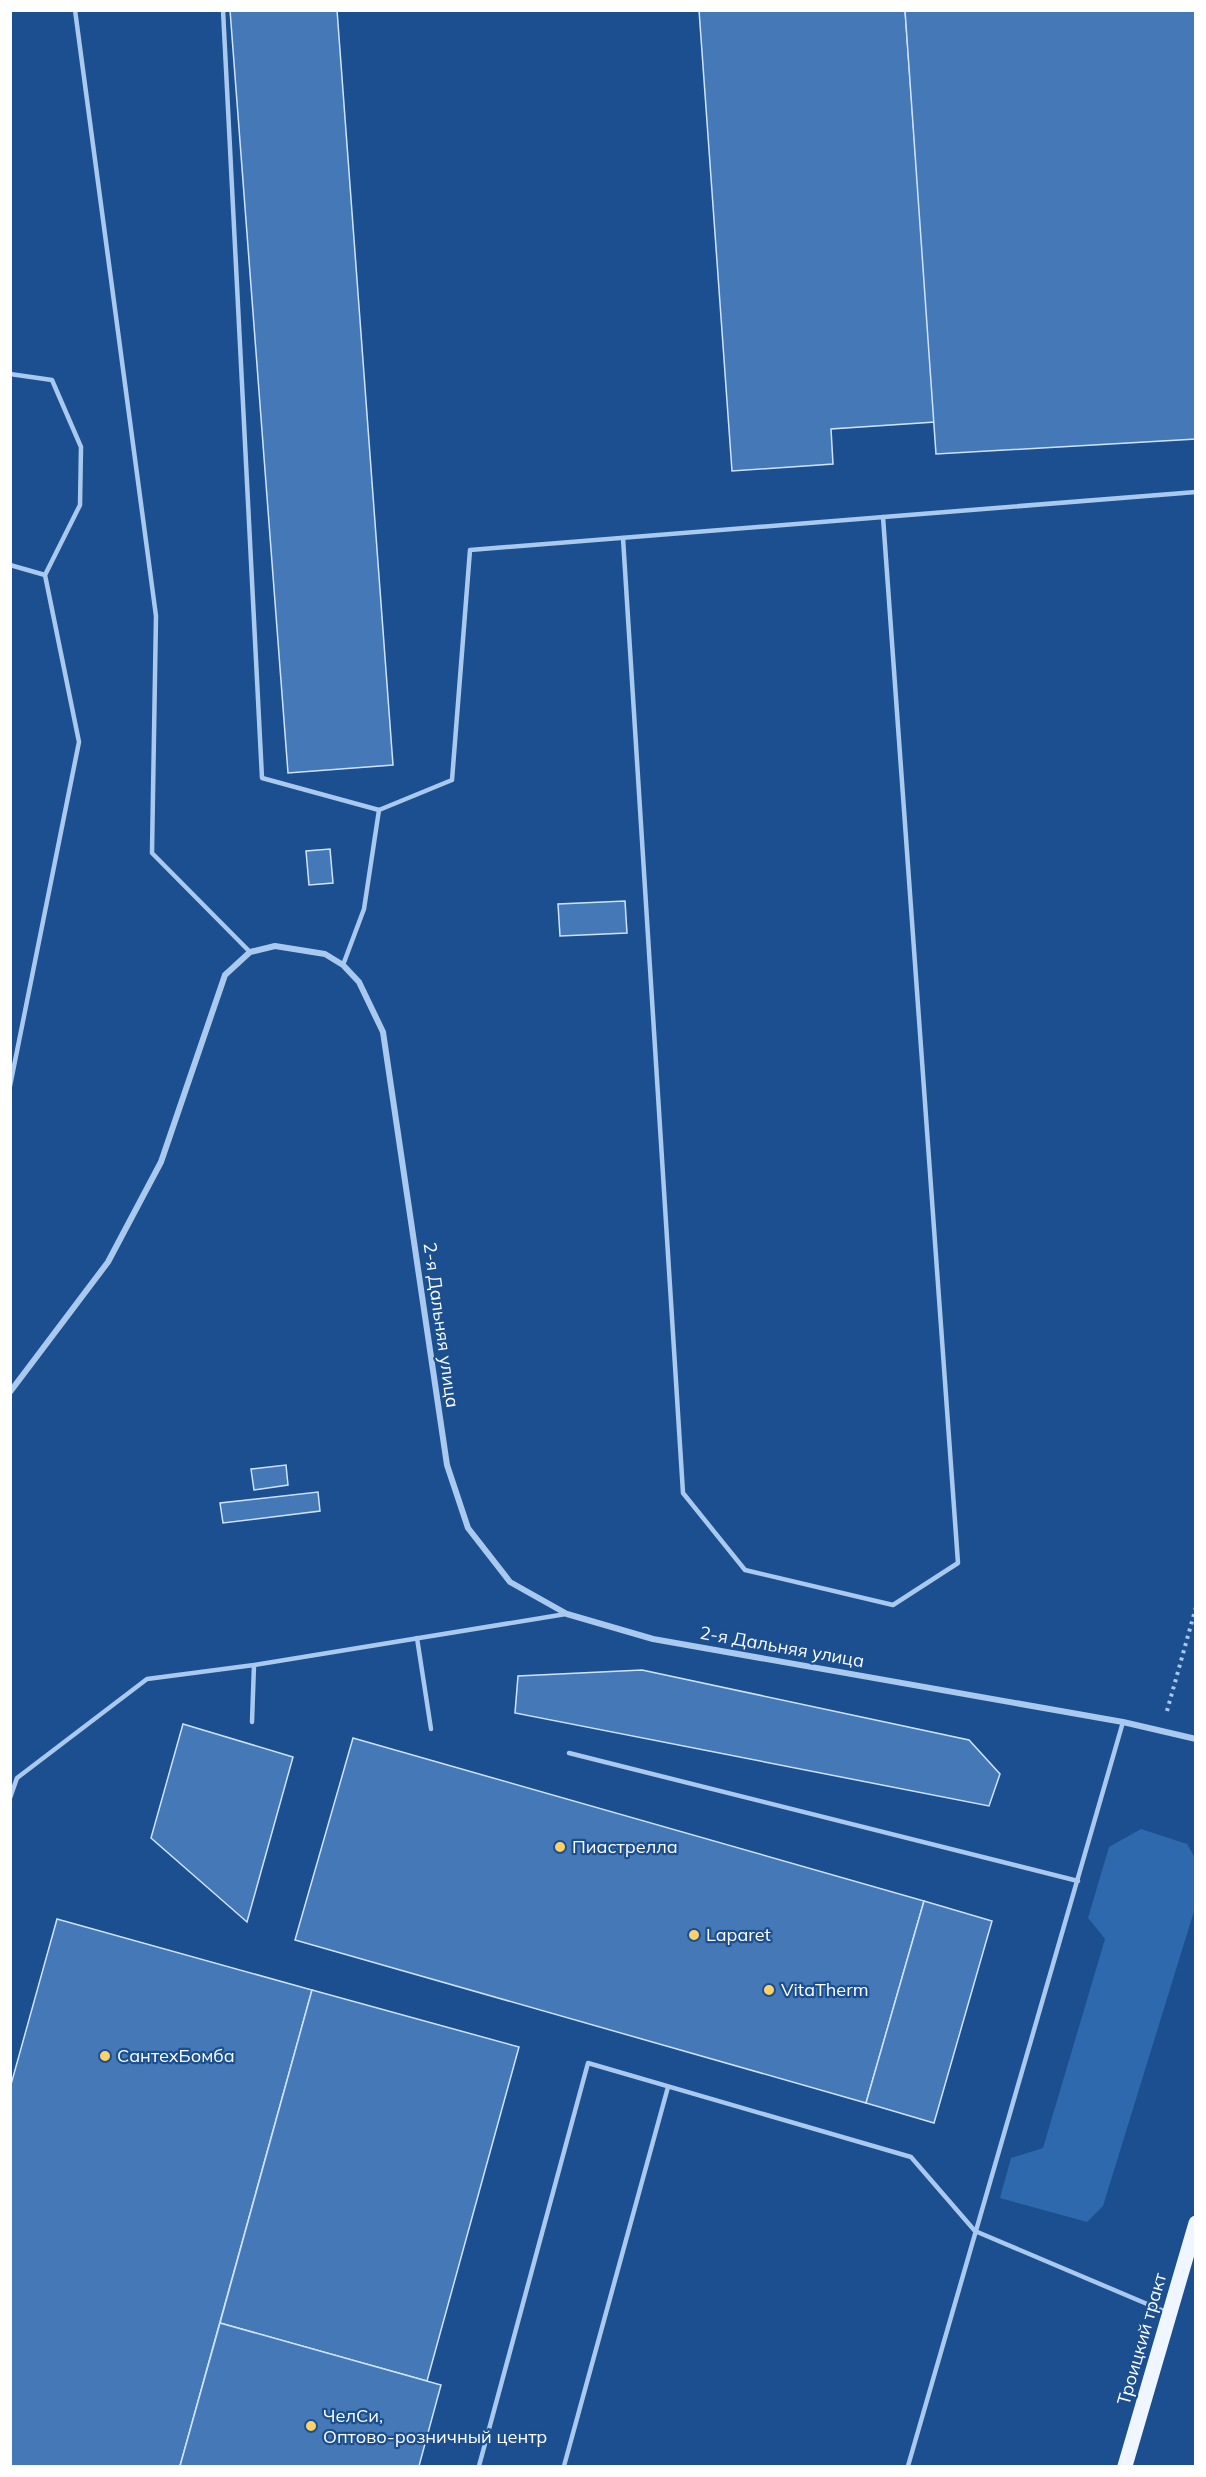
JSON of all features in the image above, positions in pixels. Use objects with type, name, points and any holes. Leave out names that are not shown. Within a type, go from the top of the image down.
[{"type":"main road","name":"Троицкий тракт","points":[[1125,2466],[1196,2223]]},
{"type":"street","name":"2-я Дальняя улица","points":[[250,952],[275,946],[325,954],[343,965],[359,982],[383,1032],[447,1465],[468,1528],[510,1582],[567,1614],[653,1640],[1123,1722],[1196,1739]]},
{"type":"street","points":[[10,1392],[113,1252],[161,1162],[225,975],[250,952]]},
{"type":"lane","points":[[75,10],[156,616],[152,853],[250,952]]},
{"type":"lane","points":[[223,10],[262,778],[379,810],[452,780],[470,550],[1196,492]]},
{"type":"lane","points":[[10,374],[52,380],[81,447],[80,505],[45,575],[79,742],[10,1086]]},
{"type":"lane","points":[[623,538],[683,1493],[745,1570],[893,1605],[957,1563],[883,517]]},
{"type":"lane","points":[[10,565],[45,575]]},
{"type":"lane","points":[[343,965],[364,909],[379,810]]},
{"type":"lane","points":[[10,1798],[16,1778],[147,1679],[254,1665],[567,1614]]},
{"type":"lane","points":[[417,1638],[431,1730]]},
{"type":"lane","points":[[252,1722],[254,1665]]},
{"type":"lane","points":[[908,2466],[1123,1722]]},
{"type":"lane","points":[[569,1754],[1078,1881]]},
{"type":"lane","points":[[479,2466],[588,2063],[911,2157],[975,2231],[1169,2314]]},
{"type":"lane","points":[[564,2466],[668,2087]]},
{"type":"path","points":[[1161,1731],[1196,1607]]},
{"type":"shaded area","points":[[1141,1829],[1187,1844],[1195,1858],[1195,1908],[1103,2206],[1087,2222],[1000,2198],[1011,2158],[1043,2148],[1105,1939],[1088,1918],[1109,1847]]},
{"type":"building","points":[[230,10],[337,10],[393,765],[288,773]]},
{"type":"building","points":[[699,10],[905,10],[935,422],[831,429],[833,464],[732,471]]},
{"type":"building","points":[[905,10],[1196,10],[1196,439],[936,454]]},
{"type":"building","points":[[330,849],[333,883],[309,885],[306,851]]},
{"type":"building","points":[[625,901],[627,933],[560,936],[558,904]]},
{"type":"building","points":[[286,1465],[288,1485],[254,1490],[251,1469]]},
{"type":"building","points":[[318,1492],[320,1511],[223,1523],[220,1503]]},
{"type":"building","points":[[642,1670],[969,1740],[1000,1774],[989,1806],[515,1713],[518,1676]]},
{"type":"building","points":[[183,1724],[293,1757],[247,1922],[151,1838]]},
{"type":"building","points":[[353,1738],[924,1901],[866,2103],[295,1940]]},
{"type":"building","points":[[924,1901],[992,1921],[934,2123],[866,2103]]},
{"type":"building","points":[[57,1919],[312,1990],[180,2466],[10,2466],[10,2088]]},
{"type":"building","points":[[312,1990],[519,2047],[427,2381],[220,2323]]},
{"type":"building","name":"ЧелСи, Оптово-розничный центр","points":[[220,2323],[441,2385],[419,2466],[180,2466]]},
{"type":"place","name":"Пиастрелла","points":[[560,1847]]},
{"type":"place","name":"Laparet","points":[[694,1935]]},
{"type":"place","name":"VitaTherm","points":[[769,1990]]},
{"type":"place","name":"СантехБомба","points":[[105,2056]]},
{"type":"place","name":"ЧелСи, Оптово-розничный центр","points":[[311,2426]]}]
